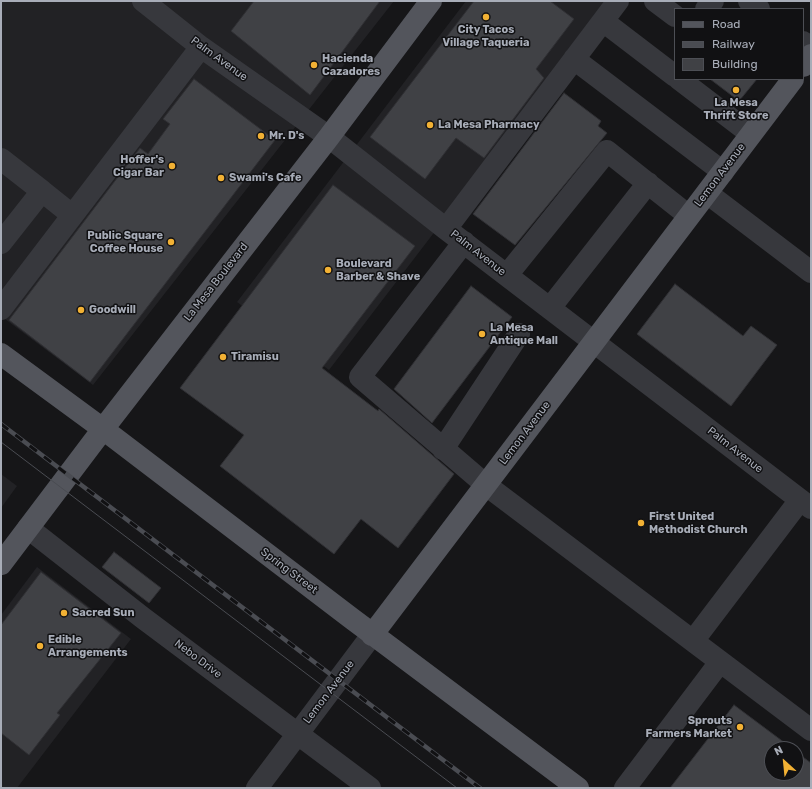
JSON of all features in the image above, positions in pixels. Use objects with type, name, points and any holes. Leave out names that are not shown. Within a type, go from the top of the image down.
[{"type":"main road","name":"La Mesa Boulevard","points":[[1,564],[103,429],[329,137],[431,1]]},
{"type":"main road","points":[[804,65],[811,55]]},
{"type":"main road","name":"Lemon Avenue","points":[[372,635],[792,80]]},
{"type":"main road","name":"Spring Street","points":[[1,354],[103,429],[372,635],[578,788]]},
{"type":"street","name":"Palm Avenue","points":[[143,1],[201,47],[329,137],[446,229],[806,504]]},
{"type":"street","points":[[446,229],[618,1]]},
{"type":"street","points":[[655,1],[674,15]]},
{"type":"street","points":[[749,1],[759,8]]},
{"type":"street","points":[[603,21],[674,75]]},
{"type":"street","points":[[1,309],[72,214],[201,47]]},
{"type":"street","points":[[574,60],[723,172]]},
{"type":"street","points":[[680,80],[751,134]]},
{"type":"street","points":[[507,275],[607,151],[689,216]]},
{"type":"street","points":[[1,159],[72,214]]},
{"type":"street","points":[[550,308],[648,183]]},
{"type":"street","points":[[1,243],[42,190]]},
{"type":"street","points":[[707,193],[811,272]]},
{"type":"street","points":[[464,242],[360,377],[486,485],[811,730]]},
{"type":"street","points":[[443,449],[519,334]]},
{"type":"street","points":[[693,641],[806,504]]},
{"type":"street","name":"Nebo Drive","points":[[28,528],[143,618],[370,788]]},
{"type":"street","name":"Lemon Avenue","points":[[257,788],[372,635]]},
{"type":"street","points":[[625,788],[720,662]]},
{"type":"shaded area","points":[[1,1],[394,1],[93,385],[1,316]]},
{"type":"shaded area","points":[[466,1],[611,1],[329,370],[237,302]]},
{"type":"shaded area","points":[[1,474],[17,486],[1,508]]},
{"type":"shaded area","points":[[37,567],[131,639],[17,788],[1,788],[1,615]]},
{"type":"building","points":[[254,1],[380,1],[310,95],[231,31]]},
{"type":"building","points":[[474,1],[550,1],[574,19],[536,69],[544,78],[484,158],[456,138],[425,179],[370,137]]},
{"type":"building","points":[[194,79],[275,140],[90,382],[9,320],[140,148],[148,154],[170,124],[163,119]]},
{"type":"building","name":"La Mesa Thrift Store","points":[[711,80],[756,80],[739,101]]},
{"type":"building","points":[[564,93],[601,121],[598,126],[607,133],[515,245],[473,214]]},
{"type":"building","points":[[333,185],[415,246],[322,368],[378,411],[379,409],[454,474],[398,548],[361,519],[334,554],[220,466],[244,435],[180,388]]},
{"type":"building","points":[[675,284],[743,336],[751,326],[777,345],[731,406],[637,334]]},
{"type":"building","points":[[471,286],[512,317],[432,423],[394,389]]},
{"type":"building","points":[[114,552],[161,588],[149,603],[102,567]]},
{"type":"building","points":[[41,572],[121,633],[57,713],[60,715],[29,755],[1,733],[1,625]]},
{"type":"building","name":"Sprouts Farmers Market","points":[[734,705],[782,741],[764,741],[764,781],[804,781],[804,758],[811,763],[811,788],[670,788]]},
{"type":"tram line","points":[[1,442],[457,788]]},
{"type":"railway","points":[[1,424],[480,788]]},
{"type":"place","name":"City Tacos Village Taqueria","points":[[486,17]]},
{"type":"place","name":"Hacienda Cazadores","points":[[314,65]]},
{"type":"place","name":"La Mesa Thrift Store","points":[[736,90]]},
{"type":"place","name":"La Mesa Pharmacy","points":[[430,125]]},
{"type":"place","name":"Mr. D's","points":[[261,136]]},
{"type":"place","name":"Hoffer's Cigar Bar","points":[[172,166]]},
{"type":"place","name":"Swami's Cafe","points":[[221,178]]},
{"type":"place","name":"Public Square Coffee House","points":[[171,242]]},
{"type":"place","name":"Boulevard Barber & Shave","points":[[328,270]]},
{"type":"place","name":"Goodwill","points":[[81,310]]},
{"type":"place","name":"La Mesa Antique Mall","points":[[482,334]]},
{"type":"place","name":"Tiramisu","points":[[223,357]]},
{"type":"place","name":"First United Methodist Church","points":[[641,523]]},
{"type":"place","name":"Sacred Sun","points":[[64,613]]},
{"type":"place","name":"Edible Arrangements","points":[[40,646]]},
{"type":"place","name":"Sprouts Farmers Market","points":[[740,727]]}]
